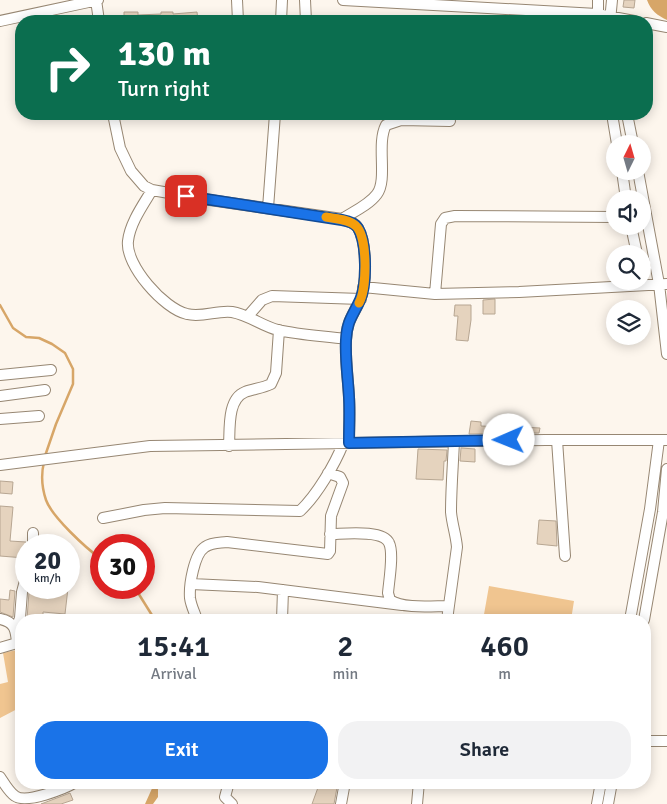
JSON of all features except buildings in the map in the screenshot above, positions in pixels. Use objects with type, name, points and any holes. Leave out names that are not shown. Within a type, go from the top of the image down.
[{"type":"street","points":[[28,15],[97,0],[98,15]]},
{"type":"street","points":[[237,0],[238,15]]},
{"type":"street","points":[[281,15],[282,0]]},
{"type":"street","points":[[305,0],[306,15]]},
{"type":"street","points":[[343,0],[559,15]]},
{"type":"street","points":[[598,0],[598,15]]},
{"type":"street","points":[[610,15],[612,0]]},
{"type":"street","points":[[0,21],[15,18]]},
{"type":"street","points":[[653,25],[667,27]]},
{"type":"street","points":[[103,518],[165,508],[300,511],[328,473],[346,443],[350,399],[346,365],[346,339],[349,319],[361,299],[365,262],[362,237],[355,225],[342,220],[204,199],[152,190],[144,186],[138,181],[126,162],[116,134],[114,120]]},
{"type":"street","points":[[268,208],[274,120]]},
{"type":"street","points":[[342,220],[373,198],[380,189],[382,136],[386,125],[401,120],[450,122]]},
{"type":"street","points":[[613,120],[616,135]]},
{"type":"street","points":[[628,120],[631,135]]},
{"type":"street","points":[[640,180],[663,284],[667,354]]},
{"type":"street","points":[[152,190],[134,223],[127,243],[129,251],[145,281],[156,294],[176,310],[186,314],[230,312],[248,316],[279,330],[346,339]]},
{"type":"street","points":[[435,294],[441,224],[445,218],[455,216],[606,217]]},
{"type":"street","points":[[363,287],[435,294],[519,292],[606,286]]},
{"type":"street","points":[[248,316],[262,300],[272,296],[361,299]]},
{"type":"street","points":[[229,446],[232,406],[235,400],[244,392],[271,384],[274,379],[279,330]]},
{"type":"street","points":[[0,374],[52,370]]},
{"type":"street","points":[[0,396],[45,390]]},
{"type":"street","points":[[0,419],[39,416]]},
{"type":"street","points":[[557,440],[565,556]]},
{"type":"street","points":[[0,465],[136,447],[454,441],[663,440],[631,614]]},
{"type":"street","points":[[447,614],[457,546],[451,512],[454,441]]},
{"type":"street","points":[[645,614],[665,512],[667,469]]},
{"type":"street","points":[[196,614],[190,599],[191,584],[199,552],[215,542],[326,554],[330,551],[332,510],[343,482],[340,477],[328,473]]},
{"type":"street","points":[[330,534],[372,534],[385,538],[389,542],[391,550],[388,593],[390,600],[402,605]]},
{"type":"street","points":[[191,584],[283,590],[402,605],[448,606]]},
{"type":"street","points":[[282,614],[283,590]]},
{"type":"street","points":[[20,614],[21,599]]},
{"type":"street","points":[[0,619],[10,622],[15,628]]},
{"type":"street","points":[[0,648],[15,644]]},
{"type":"street","points":[[651,741],[667,741]]},
{"type":"street","points":[[0,777],[13,795],[22,799],[51,794],[61,789]]},
{"type":"street","points":[[227,789],[225,797],[232,804]]},
{"type":"street","points":[[341,804],[344,789]]},
{"type":"street","points":[[417,804],[418,789]]},
{"type":"street","points":[[597,804],[600,789]]},
{"type":"street","points":[[608,804],[611,789]]},
{"type":"shaded area","points":[[647,0],[667,0],[667,20],[650,7]]},
{"type":"shaded area","points":[[489,586],[574,601],[572,614],[484,614]]},
{"type":"shaded area","points":[[15,650],[15,710],[0,718],[0,684],[8,682],[3,653]]},
{"type":"shaded area","points":[[152,789],[158,789],[158,797],[153,804],[145,804]]},
{"type":"waterway","points":[[0,305],[13,328],[26,337],[39,338],[52,344],[65,353],[73,369],[73,384],[45,456]]},
{"type":"waterway","points":[[44,462],[42,471],[43,486],[49,507],[70,532],[90,550]]},
{"type":"waterway","points":[[142,599],[151,614]]},
{"type":"slow traffic","points":[[326,217],[351,222],[358,228],[362,237],[365,262],[359,303]]},
{"type":"route","points":[[186,196],[342,220],[351,222],[358,228],[362,237],[365,262],[361,299],[349,319],[346,339],[346,365],[350,399],[349,443],[509,440]]}]
